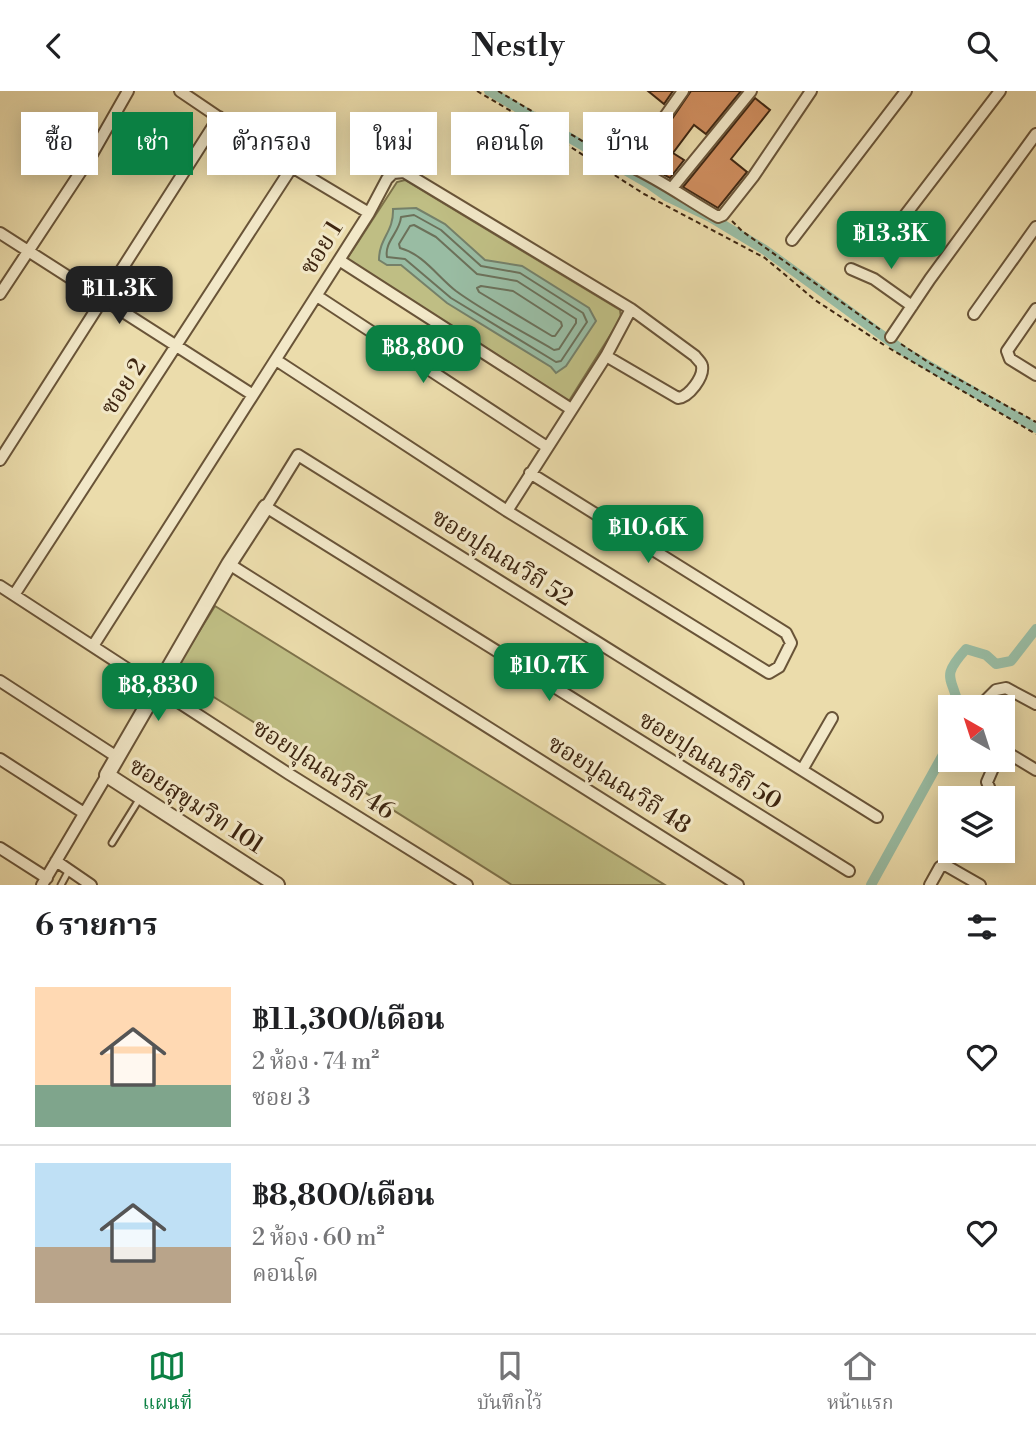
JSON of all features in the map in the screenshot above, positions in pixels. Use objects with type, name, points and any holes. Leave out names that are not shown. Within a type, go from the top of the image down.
[{"type":"street","points":[[0,293],[91,156],[128,91]]},
{"type":"street","points":[[180,91],[212,112]]},
{"type":"street","points":[[668,112],[683,91]]},
{"type":"street","points":[[672,188],[751,91]]},
{"type":"street","points":[[649,175],[683,198],[721,217],[753,177],[811,91]]},
{"type":"street","points":[[792,240],[905,91]]},
{"type":"street","points":[[880,249],[1000,91]]},
{"type":"street","points":[[891,337],[1036,134]]},
{"type":"street","points":[[0,460],[207,136]]},
{"type":"street","name":"ซอย 1","points":[[93,646],[393,173],[404,172],[631,309],[695,356],[700,361],[702,371],[690,393],[678,398],[606,356]]},
{"type":"street","name":"ซอย 2","points":[[14,595],[287,175]]},
{"type":"street","points":[[305,175],[369,213]]},
{"type":"street","points":[[974,314],[1036,227]]},
{"type":"street","points":[[0,233],[253,395]]},
{"type":"street","points":[[339,260],[571,409]]},
{"type":"street","points":[[851,269],[874,279],[912,306]]},
{"type":"street","points":[[317,296],[547,447]]},
{"type":"street","points":[[506,511],[606,356],[631,309]]},
{"type":"street","points":[[1036,309],[1007,348],[1010,359],[1036,375]]},
{"type":"street","points":[[276,360],[506,511],[769,673],[779,667],[791,643],[786,633],[530,473]]},
{"type":"street","name":"ซอยปุณณวิถี 52","points":[[266,507],[298,455],[877,817]]},
{"type":"street","name":"ซอยสุขุมวิท 101","points":[[266,507],[229,564],[107,775],[277,885]]},
{"type":"street","name":"ซอยปุณณวิถี 50","points":[[266,507],[849,871]]},
{"type":"street","name":"ซอยปุณณวิถี 48","points":[[229,564],[738,885]]},
{"type":"street","name":"ซอยปุณณวิถี 46","points":[[0,586],[289,774],[467,885]]},
{"type":"street","points":[[0,681],[117,757]]},
{"type":"street","points":[[989,695],[1006,688],[1036,704]]},
{"type":"street","points":[[802,770],[832,718]]},
{"type":"street","points":[[1015,757],[1036,770]]},
{"type":"street","points":[[0,759],[84,813]]},
{"type":"street","points":[[0,848],[44,881],[107,775]]},
{"type":"street","points":[[56,861],[91,885]]},
{"type":"street","points":[[930,885],[940,867],[945,865],[980,885]]},
{"type":"lane","points":[[111,843],[141,797]]},
{"type":"lane","points":[[61,885],[69,870]]},
{"type":"path","points":[[477,91],[619,176],[644,194],[765,258],[815,300],[898,354],[1036,434]]},
{"type":"path","points":[[498,91],[583,141]]},
{"type":"path","points":[[732,221],[742,231],[891,337],[931,363],[1036,422]]},
{"type":"shaded area","points":[[405,180],[620,310],[621,318],[569,401],[347,259],[397,182]]},
{"type":"shaded area","points":[[215,606],[665,885],[512,885],[174,672]]},
{"type":"water","points":[[416,208],[445,224],[485,260],[522,266],[589,308],[596,321],[566,366],[556,373],[551,367],[447,303],[401,265],[387,265],[379,260],[381,246],[393,217],[393,209]]},
{"type":"building","points":[[648,91],[673,91],[664,104]]},
{"type":"building","points":[[691,91],[741,91],[706,134],[694,125],[673,153],[673,117]]},
{"type":"building","points":[[755,98],[770,110],[731,159],[747,172],[718,208],[683,187]]},
{"type":"building","points":[[673,153],[684,160],[673,174]]},
{"type":"waterway","points":[[489,91],[666,196],[710,217],[765,250],[905,352],[1036,428]]},
{"type":"waterway","points":[[955,695],[951,672],[966,649],[986,655],[996,664],[1011,661],[1036,629]]},
{"type":"waterway","points":[[871,885],[938,764]]}]
